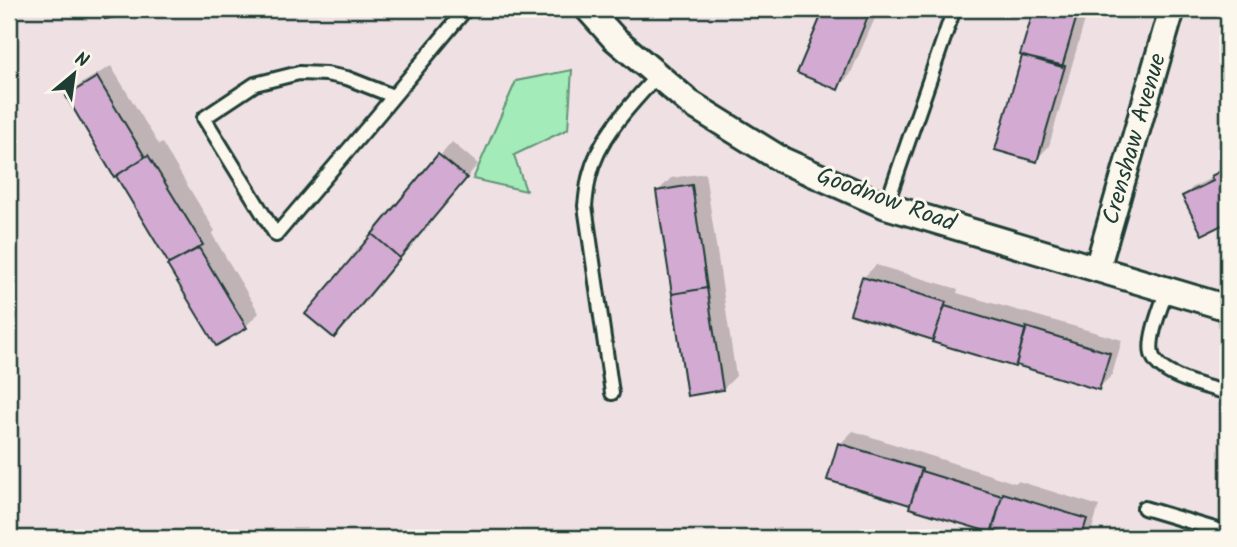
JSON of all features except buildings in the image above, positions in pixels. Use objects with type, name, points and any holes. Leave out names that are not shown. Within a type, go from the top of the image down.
[{"type":"street","name":"Goodnow Road","points":[[588,9],[614,38],[690,103],[782,160],[886,205],[1228,308]]},
{"type":"street","name":"Crenshaw Avenue","points":[[1097,269],[1172,9]]},
{"type":"lane","points":[[393,96],[346,78],[299,73],[255,84],[204,118],[276,234],[393,96],[466,9]]},
{"type":"lane","points":[[886,205],[954,9]]},
{"type":"lane","points":[[612,393],[585,206],[589,177],[601,149],[624,112],[657,76]]},
{"type":"lane","points":[[1167,289],[1154,330],[1152,354],[1160,366],[1177,377],[1228,393]]},
{"type":"lane","points":[[1144,508],[1228,533]]},
{"type":"green space","points":[[572,70],[568,129],[514,155],[526,191],[473,179],[516,81]]}]
